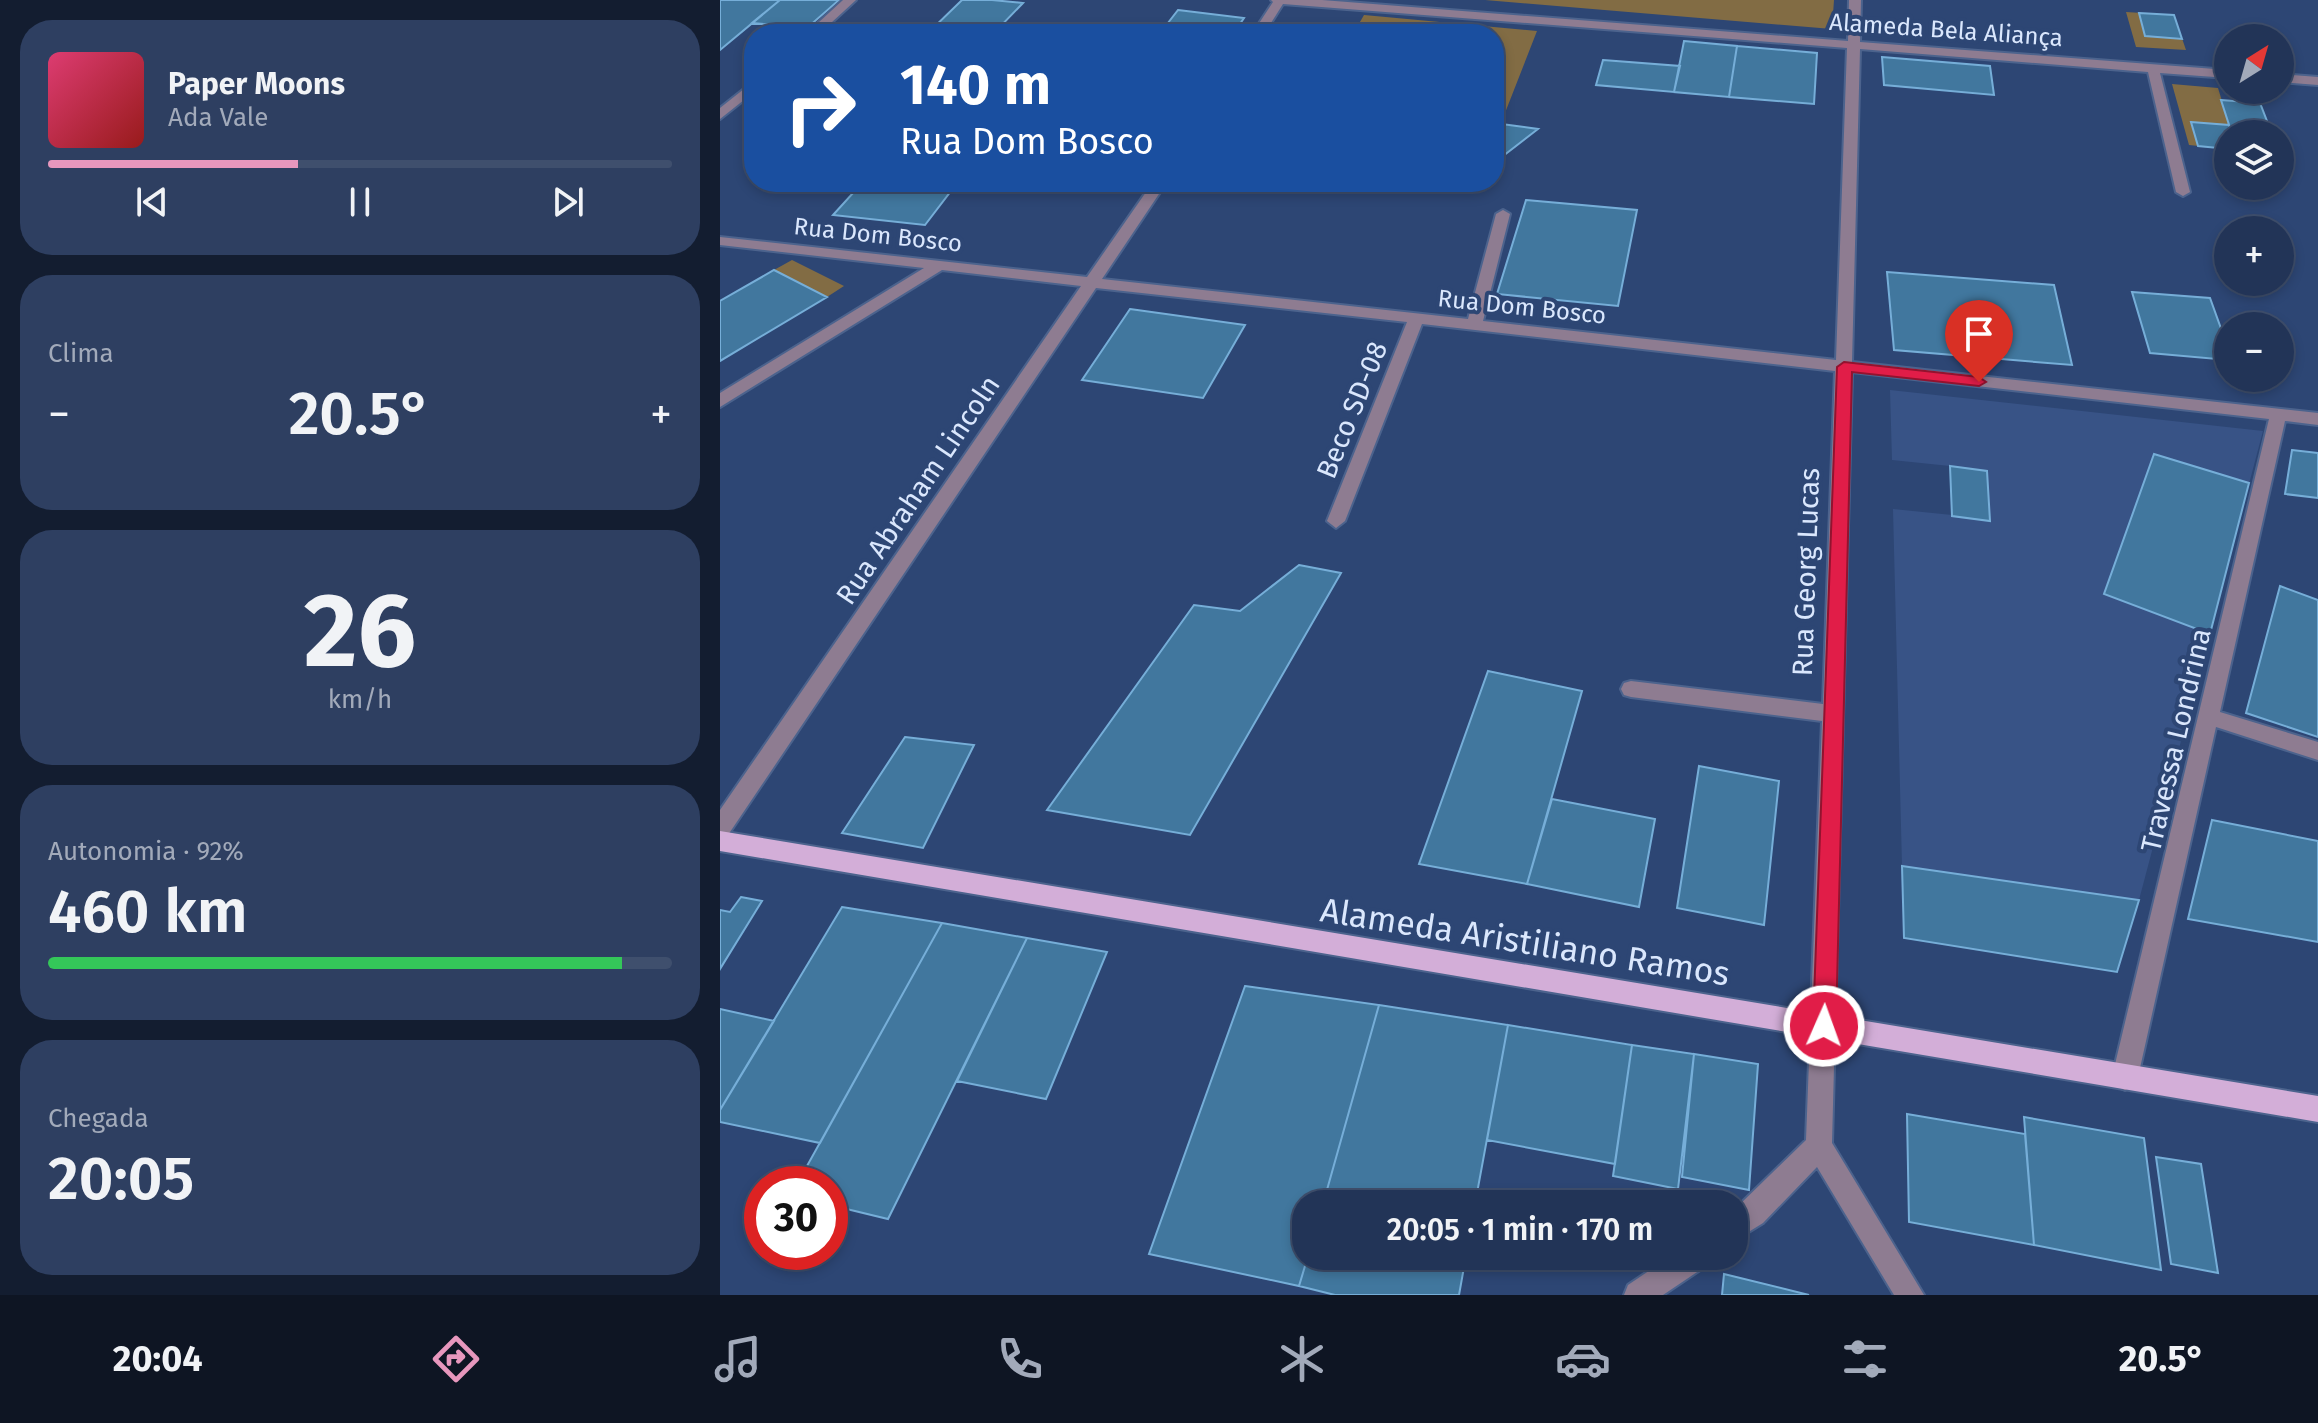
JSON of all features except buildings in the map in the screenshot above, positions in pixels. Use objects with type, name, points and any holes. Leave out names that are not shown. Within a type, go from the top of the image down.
[{"type":"main road","name":"Alameda Aristiliano Ramos","points":[[720,841],[2318,1109]]},
{"type":"street","points":[[823,24],[850,0]]},
{"type":"street","points":[[1264,24],[1279,0]]},
{"type":"street","name":"Alameda Bela Aliança","points":[[1279,0],[2214,73]]},
{"type":"street","name":"Rua Georg Lucas","points":[[1819,1146],[1855,0]]},
{"type":"street","points":[[2153,68],[2183,192]]},
{"type":"street","points":[[2294,79],[2318,81]]},
{"type":"street","points":[[720,115],[744,94]]},
{"type":"street","name":"Rua Abraham Lincoln","points":[[720,828],[1153,192]]},
{"type":"street","points":[[1474,326],[1503,214]]},
{"type":"street","name":"Rua Dom Bosco","points":[[720,241],[2318,419]]},
{"type":"street","points":[[720,401],[938,266]]},
{"type":"street","name":"Beco SD-08","points":[[1336,521],[1416,319]]},
{"type":"street","name":"Travessa Londrina","points":[[2125,1077],[2278,415]]},
{"type":"street","points":[[1631,689],[1834,714]]},
{"type":"street","points":[[2210,717],[2318,751]]},
{"type":"street","points":[[1748,1217],[1819,1146],[1910,1295]]},
{"type":"street","points":[[1638,1295],[1675,1270]]},
{"type":"shaded area","points":[[1485,0],[1834,0],[1832,29]]},
{"type":"shaded area","points":[[2126,12],[2174,15],[2186,50],[2136,47]]},
{"type":"shaded area","points":[[1364,15],[1461,24],[1359,24]]},
{"type":"shaded area","points":[[1504,28],[1537,31],[1504,115]]},
{"type":"shaded area","points":[[2172,84],[2214,88],[2214,104],[2223,104],[2228,120],[2214,120],[2214,148],[2189,145]]},
{"type":"shaded area","points":[[792,260],[844,286],[827,297],[774,270]]},
{"type":"shaded area","points":[[1890,390],[2263,431],[2139,900],[1902,866],[1893,509],[1952,515],[1950,466],[1892,460]]},
{"type":"route","points":[[1824,1026],[1844,367],[1979,382]]}]
